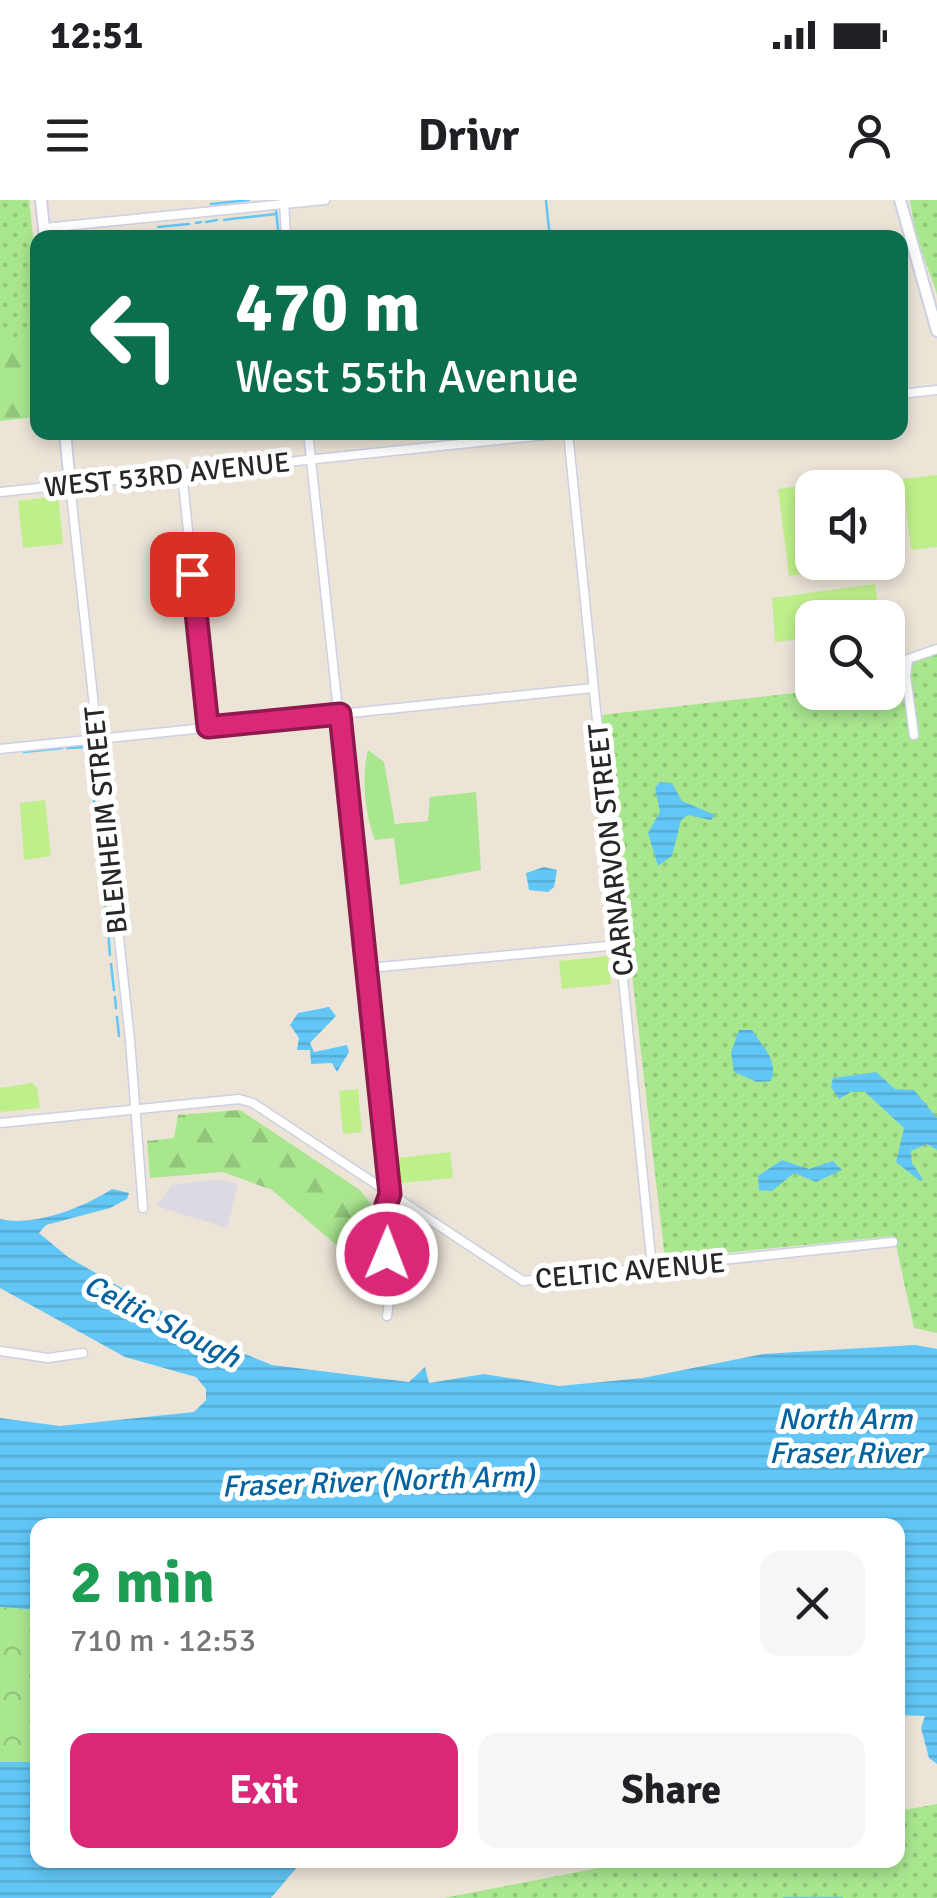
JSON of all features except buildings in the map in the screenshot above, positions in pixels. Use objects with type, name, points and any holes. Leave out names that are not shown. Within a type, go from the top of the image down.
[{"type":"street","points":[[41,200],[44,230]]},
{"type":"street","points":[[67,230],[325,200]]},
{"type":"street","points":[[900,200],[937,331]]},
{"type":"street","points":[[284,202],[286,230]]},
{"type":"street","points":[[908,393],[937,390]]},
{"type":"street","name":"BLENHEIM STREET","points":[[66,440],[137,1110],[143,1208]]},
{"type":"street","points":[[309,440],[390,1194],[383,1214],[390,1294],[387,1316]]},
{"type":"street","name":"WEST 53RD AVENUE","points":[[0,492],[497,440]]},
{"type":"street","name":"CARNARVON STREET","points":[[571,440],[652,1267]]},
{"type":"street","points":[[182,472],[208,727]]},
{"type":"street","points":[[914,735],[905,670],[908,659],[937,649]]},
{"type":"street","points":[[0,749],[594,688]]},
{"type":"street","points":[[368,968],[619,944]]},
{"type":"street","name":"CELTIC AVENUE","points":[[0,1123],[240,1100],[253,1103],[523,1281],[894,1242]]},
{"type":"street","points":[[0,1351],[48,1358],[83,1353]]},
{"type":"shaded area","points":[[218,1179],[238,1184],[227,1228],[156,1206],[172,1185]]},
{"type":"green space","points":[[0,200],[29,200],[32,230],[30,418],[0,421]]},
{"type":"green space","points":[[910,200],[937,200],[937,294],[915,232]]},
{"type":"green space","points":[[30,337],[30,417],[0,420],[0,343]]},
{"type":"green space","points":[[937,475],[937,547],[911,550],[905,479]]},
{"type":"green space","points":[[795,487],[795,575],[789,576],[778,489]]},
{"type":"green space","points":[[58,496],[63,544],[23,548],[18,501]]},
{"type":"green space","points":[[875,584],[877,600],[795,600],[795,640],[775,642],[772,598]]},
{"type":"green space","points":[[937,649],[937,1333],[914,1328],[894,1236],[665,1259],[602,715],[795,693],[795,710],[905,710],[908,659]]},
{"type":"green space","points":[[368,750],[384,762],[395,824],[428,821],[430,797],[476,792],[481,870],[400,885],[394,838],[375,840],[369,819],[365,795]]},
{"type":"green space","points":[[45,800],[51,856],[24,860],[20,803]]},
{"type":"green space","points":[[608,956],[611,984],[562,989],[559,961]]},
{"type":"green space","points":[[32,1083],[37,1088],[40,1108],[0,1112],[0,1088]]},
{"type":"green space","points":[[358,1089],[362,1132],[343,1134],[339,1091]]},
{"type":"green space","points":[[240,1110],[360,1190],[378,1213],[384,1286],[272,1190],[223,1172],[150,1178],[147,1141],[174,1138],[178,1115]]},
{"type":"green space","points":[[450,1152],[453,1178],[400,1183],[398,1158]]},
{"type":"green space","points":[[0,1607],[30,1609],[30,1762],[0,1762]]},
{"type":"green space","points":[[937,1804],[937,1898],[444,1898],[599,1868],[905,1868],[905,1810]]},
{"type":"water","points":[[660,782],[672,783],[682,801],[715,815],[711,820],[688,815],[681,820],[672,856],[658,866],[648,833],[660,812],[655,788]]},
{"type":"water","points":[[544,867],[557,870],[554,887],[548,892],[529,890],[526,873]]},
{"type":"water","points":[[329,1007],[336,1016],[310,1043],[314,1052],[347,1045],[349,1052],[337,1072],[332,1063],[311,1064],[310,1050],[297,1050],[299,1038],[290,1025],[298,1013]]},
{"type":"water","points":[[739,1030],[752,1030],[768,1054],[773,1067],[771,1081],[757,1082],[734,1072],[731,1052]]},
{"type":"water","points":[[876,1072],[895,1089],[914,1090],[937,1118],[937,1150],[927,1144],[911,1151],[912,1163],[923,1179],[920,1181],[896,1162],[904,1128],[865,1092],[851,1092],[839,1099],[831,1087],[833,1078]]},
{"type":"water","points":[[782,1160],[809,1169],[833,1161],[842,1170],[816,1182],[794,1173],[772,1191],[759,1190],[758,1176]]},
{"type":"water","name":"North Arm Fraser River","points":[[112,1189],[129,1193],[127,1199],[110,1208],[46,1225],[39,1233],[68,1257],[213,1341],[272,1365],[409,1382],[425,1367],[429,1383],[484,1374],[559,1386],[643,1378],[763,1354],[915,1345],[937,1349],[937,1764],[929,1758],[921,1728],[925,1716],[905,1715],[905,1518],[30,1518],[30,1609],[0,1607],[0,1418],[60,1426],[194,1412],[206,1400],[206,1389],[196,1377],[125,1357],[0,1288],[0,1219],[27,1220],[87,1203]]},
{"type":"water","points":[[0,1762],[30,1762],[30,1868],[296,1868],[271,1898],[0,1898]]},
{"type":"waterway","points":[[211,204],[249,200]]},
{"type":"waterway","points":[[546,201],[549,230]]},
{"type":"waterway","points":[[276,211],[278,230]]},
{"type":"waterway","points":[[240,218],[276,214]]},
{"type":"waterway","points":[[224,220],[238,218]]},
{"type":"waterway","points":[[206,222],[217,220]]},
{"type":"waterway","points":[[196,223],[201,222]]},
{"type":"waterway","points":[[158,227],[189,224]]},
{"type":"waterway","points":[[335,726],[353,892]]},
{"type":"waterway","points":[[348,726],[360,840]]},
{"type":"waterway","points":[[67,748],[89,747],[93,791]]},
{"type":"waterway","points":[[24,752],[62,748]]},
{"type":"waterway","points":[[94,801],[99,840]]},
{"type":"waterway","points":[[361,846],[363,867]]},
{"type":"waterway","points":[[99,847],[102,869]]},
{"type":"waterway","points":[[103,876],[105,906]]},
{"type":"waterway","points":[[364,876],[372,957]]},
{"type":"waterway","points":[[355,910],[358,945]]},
{"type":"waterway","points":[[107,918],[110,955]]},
{"type":"waterway","points":[[111,964],[114,990]]},
{"type":"waterway","points":[[361,969],[381,1162]]},
{"type":"waterway","points":[[374,975],[379,1020]]},
{"type":"waterway","points":[[115,997],[116,1008]]},
{"type":"waterway","points":[[117,1017],[119,1036]]},
{"type":"waterway","points":[[381,1040],[387,1094]]},
{"type":"waterway","points":[[388,1105],[389,1117]]},
{"type":"waterway","points":[[390,1124],[396,1185]]},
{"type":"waterway","points":[[784,1898],[842,1898]]},
{"type":"route","points":[[192,574],[208,727],[340,714],[391,1202],[383,1214],[387,1254]]},
{"type":"water label","name":"Celtic Slough","points":[[162,1321]]},
{"type":"water label","name":"Fraser River (North Arm)","points":[[378,1481]]}]
